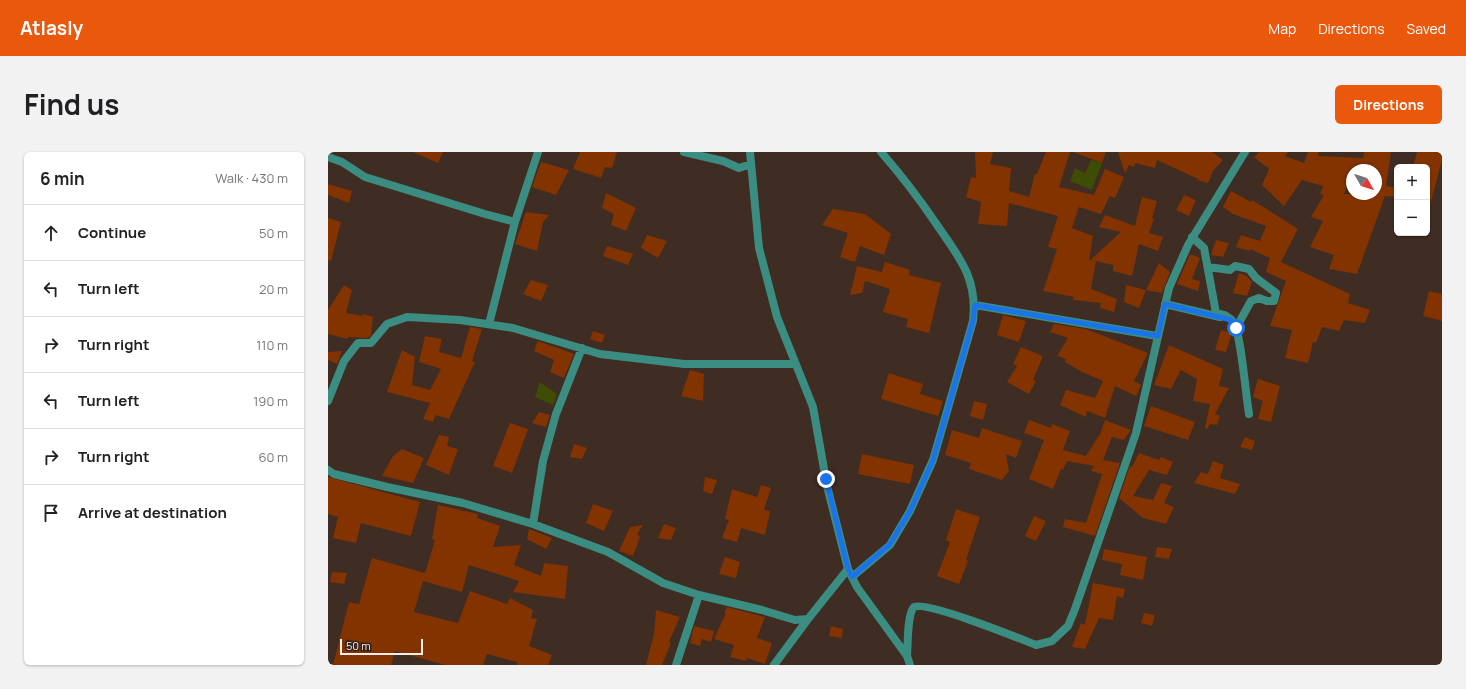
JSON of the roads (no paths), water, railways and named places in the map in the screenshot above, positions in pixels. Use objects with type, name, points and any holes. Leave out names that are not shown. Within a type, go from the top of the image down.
[{"type":"street","points":[[489,324],[515,222],[538,152]]},
{"type":"street","points":[[684,152],[723,161],[739,168],[751,164]]},
{"type":"street","points":[[750,152],[759,248],[777,317],[813,407],[827,486],[848,569],[907,656],[910,665]]},
{"type":"street","points":[[852,577],[890,544],[914,503],[933,460],[973,321],[975,305],[969,276],[958,254],[924,205],[881,152]]},
{"type":"street","points":[[907,656],[910,616],[914,607],[918,605],[938,609],[1036,645],[1052,641],[1068,626],[1092,564],[1100,535],[1136,433],[1169,288],[1192,237],[1245,152]]},
{"type":"street","points":[[328,157],[342,162],[365,177],[484,214],[515,222]]},
{"type":"street","points":[[1192,237],[1204,248],[1216,313],[1227,315],[1236,328],[1249,414]]},
{"type":"street","points":[[1208,268],[1230,270],[1235,266],[1249,269],[1256,278],[1276,293],[1274,301],[1267,302],[1259,298],[1251,301],[1236,328]]},
{"type":"street","points":[[1165,304],[1231,320]]},
{"type":"street","points":[[975,305],[1158,336]]},
{"type":"street","points":[[328,401],[344,361],[358,343],[371,343],[387,324],[407,317],[460,320],[513,328],[600,354],[684,364],[795,364]]},
{"type":"street","points":[[533,524],[543,461],[556,414],[582,348]]},
{"type":"street","points":[[328,470],[334,474],[387,487],[463,503],[533,524],[608,552],[663,582],[699,595],[762,610],[795,620],[808,619]]},
{"type":"street","points":[[774,665],[848,569]]},
{"type":"street","points":[[676,665],[699,595]]}]
